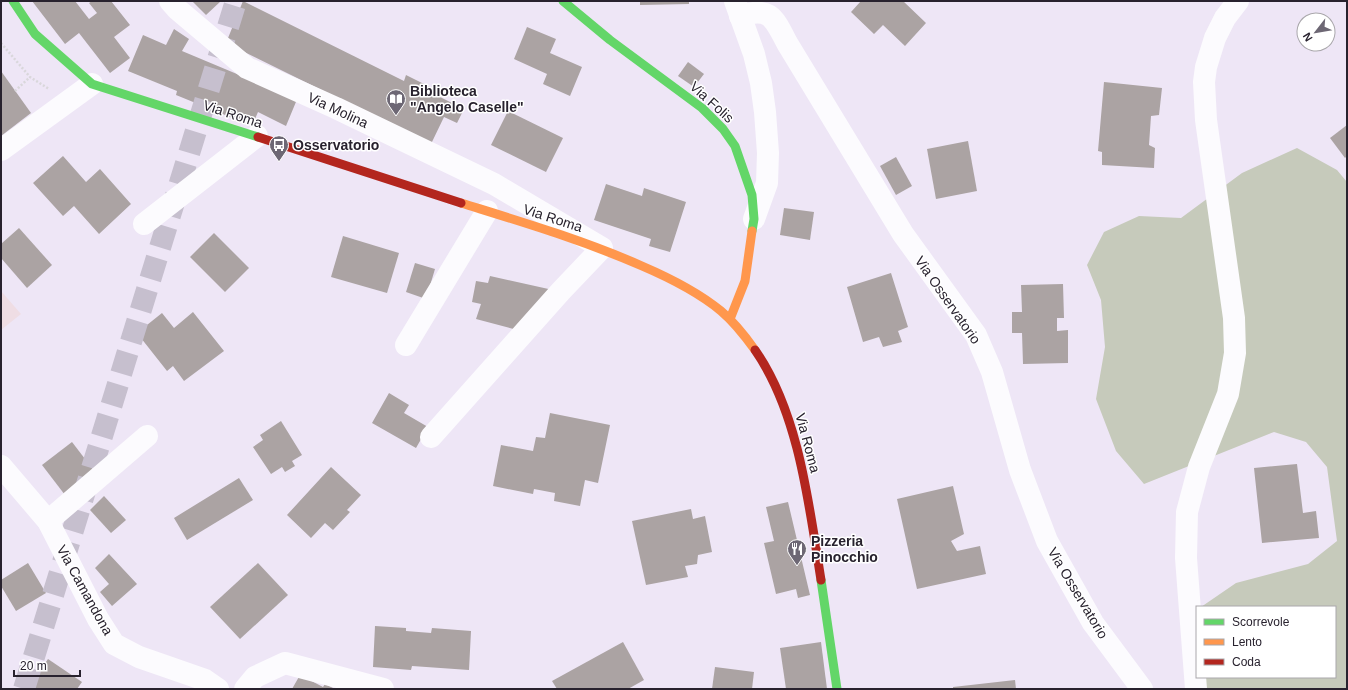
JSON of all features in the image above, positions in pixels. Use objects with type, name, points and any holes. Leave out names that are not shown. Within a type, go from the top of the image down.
[{"type":"main road","name":"Via Roma","points":[[14,1],[35,34],[92,84],[602,248],[683,286],[708,301],[730,319],[748,340],[760,359],[788,420],[805,485],[827,615],[837,689]]},
{"type":"main road","name":"Via Folis","points":[[564,1],[610,40],[702,108],[723,129],[735,146],[742,162],[752,195],[754,218],[745,281],[730,319]]},
{"type":"street","name":"Via Molina","points":[[170,1],[177,9],[247,68],[336,108],[494,184],[602,248]]},
{"type":"street","points":[[1196,689],[1186,558],[1187,512],[1199,467],[1228,394],[1232,375],[1235,341],[1232,303],[1206,120],[1204,82],[1206,67],[1215,38],[1225,18],[1238,1]]},
{"type":"street","points":[[737,9],[759,72],[765,112],[768,153],[768,183],[754,218]]},
{"type":"street","name":"Via Osservatorio","points":[[737,9],[762,12],[770,16],[903,234],[976,335],[992,372],[1020,470],[1047,541],[1093,623],[1142,689]]},
{"type":"street","points":[[1,150],[92,84]]},
{"type":"street","points":[[144,224],[257,136]]},
{"type":"street","points":[[406,345],[487,211]]},
{"type":"street","points":[[431,437],[602,248]]},
{"type":"street","points":[[48,521],[147,436]]},
{"type":"street","name":"Via Camandona","points":[[1,466],[48,521],[98,619],[114,644],[139,657],[205,680],[218,689]]},
{"type":"street","points":[[245,689],[255,677],[285,663],[382,689]]},
{"type":"path","points":[[1,43],[30,77],[69,101]]},
{"type":"path","points":[[15,91],[30,77]]},
{"type":"shaded area","points":[[1,291],[21,314],[1,330]]},
{"type":"green space","points":[[1297,148],[1337,170],[1347,182],[1347,689],[1197,689],[1197,678],[1336,678],[1336,606],[1202,606],[1236,583],[1308,564],[1337,541],[1327,467],[1306,442],[1274,432],[1144,484],[1116,451],[1096,399],[1105,347],[1101,300],[1087,265],[1104,232],[1139,216],[1181,218],[1242,173]]},
{"type":"building","points":[[32,1],[75,1],[89,19],[97,13],[89,3],[92,1],[111,1],[130,25],[114,37],[130,58],[110,73],[79,33],[65,44]]},
{"type":"building","points":[[192,1],[221,1],[206,15]]},
{"type":"building","points":[[243,1],[404,81],[406,75],[430,87],[428,91],[464,109],[457,123],[444,117],[431,144],[226,43]]},
{"type":"building","points":[[640,1],[689,1],[689,4],[640,5]]},
{"type":"building","points":[[861,1],[903,1],[926,23],[905,46],[883,25],[874,34],[851,12]]},
{"type":"building","points":[[527,27],[556,39],[550,53],[582,67],[570,96],[543,84],[547,74],[514,59]]},
{"type":"building","points":[[174,29],[189,39],[182,51],[268,87],[298,97],[286,126],[258,112],[252,126],[176,95],[177,91],[128,71],[143,35],[166,45]]},
{"type":"building","points":[[688,62],[704,74],[694,87],[678,76]]},
{"type":"building","points":[[1,71],[31,113],[1,136]]},
{"type":"building","points":[[1104,82],[1162,88],[1159,115],[1151,116],[1149,145],[1155,148],[1154,168],[1102,165],[1102,152],[1098,151]]},
{"type":"building","points":[[508,111],[563,138],[546,172],[491,145]]},
{"type":"building","points":[[1347,125],[1347,156],[1345,158],[1330,138]]},
{"type":"building","points":[[968,141],[977,191],[936,199],[927,149]]},
{"type":"building","points":[[63,156],[86,182],[100,169],[131,204],[99,234],[74,206],[63,216],[33,183]]},
{"type":"building","points":[[896,157],[912,186],[896,195],[880,166]]},
{"type":"building","points":[[606,184],[642,196],[644,188],[686,202],[670,252],[649,246],[651,239],[594,220]]},
{"type":"building","points":[[784,208],[814,212],[810,240],[780,235]]},
{"type":"building","points":[[19,228],[52,265],[27,288],[1,258],[1,244]]},
{"type":"building","points":[[214,233],[249,268],[225,292],[190,257]]},
{"type":"building","points":[[343,236],[399,253],[387,293],[331,277]]},
{"type":"building","points":[[415,263],[435,269],[426,299],[406,292]]},
{"type":"building","points":[[891,273],[908,327],[898,331],[902,342],[883,347],[879,337],[863,342],[847,287]]},
{"type":"building","points":[[490,276],[553,290],[517,330],[476,319],[481,304],[472,302],[476,281],[488,283]]},
{"type":"building","points":[[1063,284],[1064,318],[1057,318],[1057,331],[1068,330],[1068,363],[1023,364],[1022,333],[1012,333],[1012,312],[1022,312],[1021,285]]},
{"type":"building","points":[[193,312],[224,351],[184,381],[173,366],[167,371],[137,333],[162,313],[174,328]]},
{"type":"building","points":[[389,393],[409,405],[404,413],[428,427],[416,448],[372,423]]},
{"type":"building","points":[[550,413],[610,425],[598,483],[585,480],[580,506],[554,501],[555,493],[534,489],[533,494],[493,486],[501,445],[533,451],[536,437],[545,438]]},
{"type":"building","points":[[281,421],[302,455],[292,461],[295,466],[285,472],[282,467],[271,474],[253,447],[263,440],[260,435]]},
{"type":"building","points":[[72,442],[95,472],[65,495],[42,465]]},
{"type":"building","points":[[1297,464],[1303,513],[1316,511],[1319,538],[1262,543],[1254,468]]},
{"type":"building","points":[[331,467],[361,495],[347,510],[350,512],[333,530],[325,523],[311,538],[287,515]]},
{"type":"building","points":[[239,478],[253,500],[187,540],[174,518]]},
{"type":"building","points":[[953,486],[964,534],[951,541],[957,551],[980,546],[986,574],[917,589],[897,499]]},
{"type":"building","points":[[104,496],[126,520],[111,533],[90,510]]},
{"type":"building","points":[[788,502],[810,595],[798,598],[796,589],[776,594],[764,543],[774,541],[766,507]]},
{"type":"building","points":[[691,509],[693,519],[705,516],[712,552],[698,555],[697,564],[685,566],[688,577],[646,585],[632,521]]},
{"type":"building","points":[[109,554],[137,584],[112,606],[100,592],[109,584],[95,568]]},
{"type":"building","points":[[28,563],[46,593],[16,611],[1,586],[1,580]]},
{"type":"building","points":[[258,563],[288,595],[240,639],[210,607]]},
{"type":"building","points":[[375,626],[406,628],[406,631],[431,633],[432,628],[471,631],[469,670],[412,666],[411,670],[373,667]]},
{"type":"building","points":[[623,642],[644,680],[628,689],[557,689],[552,681]]},
{"type":"building","points":[[821,642],[827,689],[786,689],[780,648]]},
{"type":"building","points":[[48,659],[82,682],[77,689],[27,689]]},
{"type":"building","points":[[715,667],[754,672],[752,689],[712,689]]},
{"type":"building","points":[[300,675],[323,687],[325,684],[335,689],[292,689]]},
{"type":"building","points":[[1015,680],[1016,689],[953,689],[953,687]]},
{"type":"tunnel","points":[[24,689],[236,1]]},
{"type":"traffic: fast","points":[[13,1],[35,34],[92,84],[258,137]]},
{"type":"traffic: fast","points":[[563,1],[610,40],[702,108],[723,129],[735,146],[752,195],[754,219],[752,231]]},
{"type":"traffic: fast","points":[[821,580],[837,689]]},
{"type":"traffic: slow","points":[[461,203],[597,248],[642,266],[673,281],[703,298],[721,311],[739,329],[755,350]]},
{"type":"traffic: slow","points":[[730,319],[745,281],[752,231]]},
{"type":"traffic: jam","points":[[258,137],[461,203]]},
{"type":"traffic: jam","points":[[755,350],[770,375],[782,402],[792,431],[800,460],[812,521],[821,580]]},
{"type":"place","name":"Biblioteca \"Angelo Caselle\"","points":[[396,116]]},
{"type":"place","name":"Osservatorio","points":[[279,162]]},
{"type":"place","name":"Pizzeria Pinocchio","points":[[797,566]]}]
